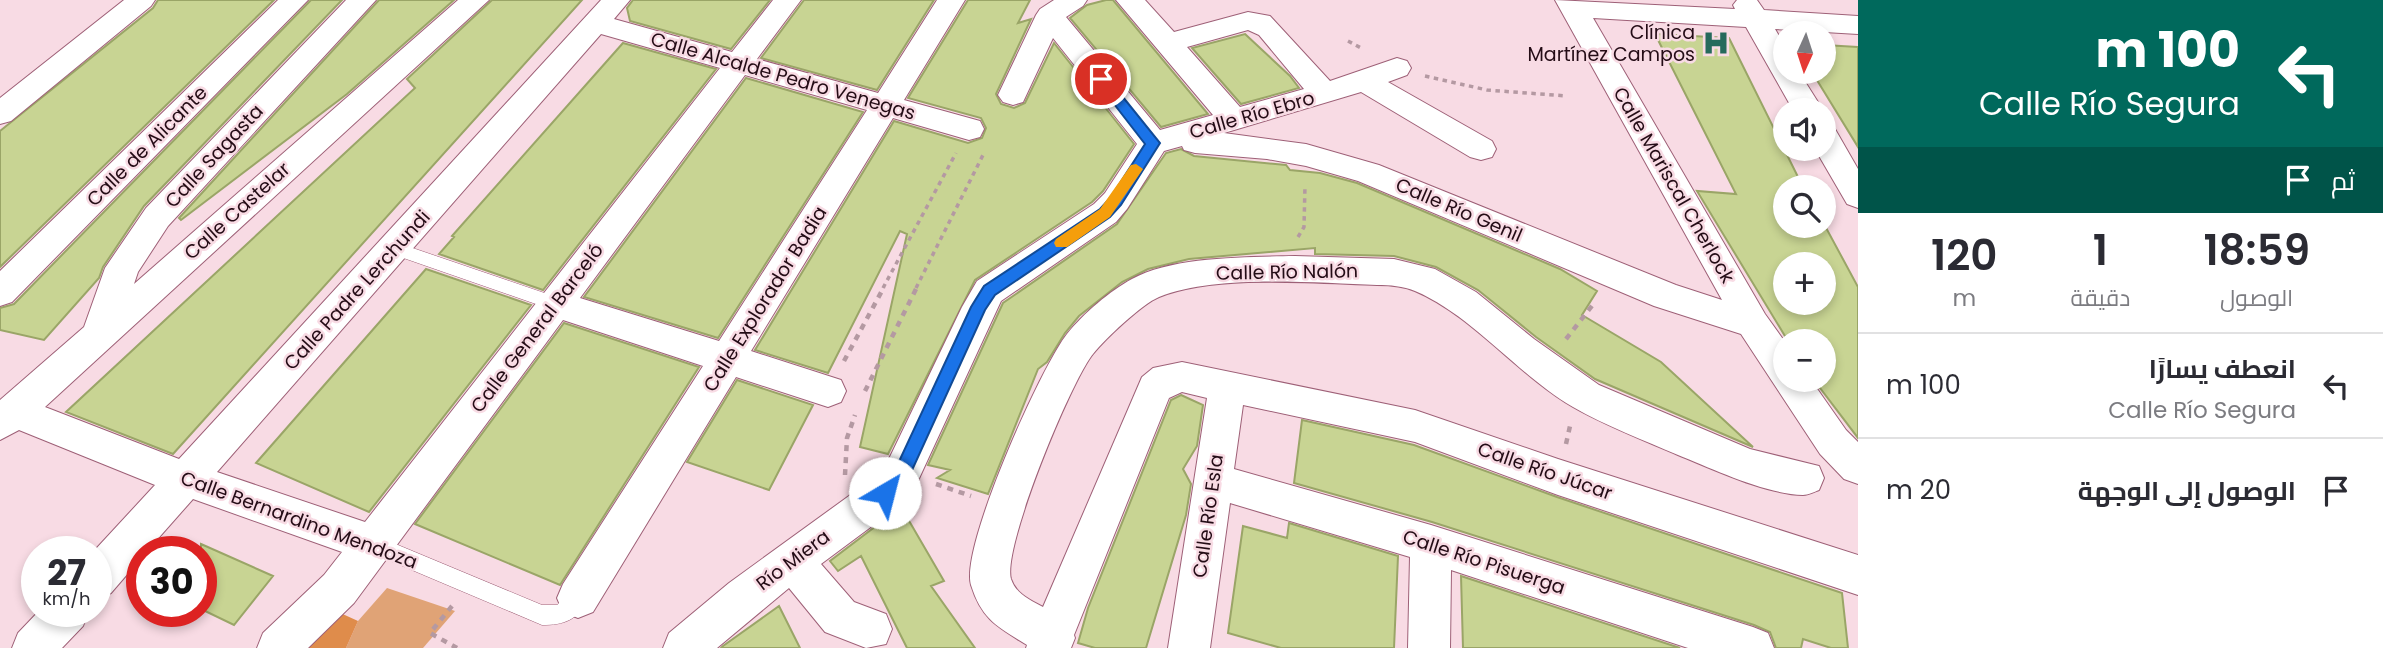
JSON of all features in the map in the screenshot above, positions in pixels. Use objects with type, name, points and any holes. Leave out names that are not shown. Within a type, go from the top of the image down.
[{"type":"street","points":[[0,114],[141,0]]},
{"type":"street","name":"Calle de Alicante","points":[[0,292],[294,0]]},
{"type":"street","name":"Calle Sagasta","points":[[100,333],[122,268],[149,227],[362,0]]},
{"type":"street","name":"Calle Castelar","points":[[7,417],[475,0]]},
{"type":"street","name":"Calle General Barceló","points":[[278,648],[339,589],[787,0]]},
{"type":"street","name":"Calle Explorador Badia","points":[[578,598],[951,0]]},
{"type":"street","points":[[1130,0],[1235,121]]},
{"type":"street","points":[[1571,4],[1749,10],[1858,25]]},
{"type":"street","name":"Calle Mariscal Cherlock","points":[[1571,4],[1753,324],[1773,353]]},
{"type":"street","points":[[902,474],[979,307],[989,291],[1105,213],[1116,201],[1153,143],[1061,8],[1013,94]]},
{"type":"street","points":[[1749,10],[1773,51]]},
{"type":"street","name":"Calle Alcalde Pedro Venegas","points":[[606,11],[739,63],[969,130]]},
{"type":"street","name":"Calle Padre Lerchundi","points":[[112,561],[606,11]]},
{"type":"street","points":[[1168,43],[1248,22],[1260,22],[1324,94]]},
{"type":"street","name":"Calle Río Ebro","points":[[1153,143],[1324,94],[1397,68]]},
{"type":"street","points":[[1363,80],[1481,149]]},
{"type":"street","name":"Calle Río Genil","points":[[1153,143],[1229,143],[1306,155],[1378,176],[1653,291],[1721,316],[1753,324]]},
{"type":"street","points":[[1836,158],[1858,196]]},
{"type":"street","name":"Calle Río Nalón","points":[[1051,643],[1005,608],[991,583],[990,564],[1006,507],[1060,375],[1079,345],[1095,327],[1145,288],[1185,276],[1295,269],[1394,272],[1423,279],[1464,302],[1521,350],[1586,396],[1748,466],[1805,478]]},
{"type":"street","points":[[556,304],[849,399]]},
{"type":"street","name":"Calle Río Júcar","points":[[1051,643],[1155,388],[1166,379],[1182,377],[1415,426],[1857,583]]},
{"type":"street","name":"Calle Río Esla","points":[[1189,648],[1227,385]]},
{"type":"street","points":[[1799,392],[1833,442],[1858,467]]},
{"type":"street","name":"Calle Bernardino Mendoza","points":[[7,417],[374,544]]},
{"type":"street","name":"Río Miera","points":[[684,648],[791,561],[885,493],[902,474]]},
{"type":"street","name":"Calle Río Pisuerga","points":[[1213,481],[1431,544],[1753,648]]},
{"type":"street","points":[[1429,648],[1431,544]]},
{"type":"street","points":[[791,561],[840,617],[871,629]]},
{"type":"street","points":[[33,648],[54,627]]},
{"type":"street","points":[[58,648],[65,627]]},
{"type":"lane","points":[[395,248],[556,304]]},
{"type":"lane","name":"Calle Bernardino Mendoza","points":[[374,544],[542,615],[562,615],[578,598]]},
{"type":"path","points":[[1348,41],[1397,68],[1452,84],[1487,90],[1567,96]]},
{"type":"path","points":[[849,399],[1013,94]]},
{"type":"path","points":[[850,518],[845,469],[849,399],[969,130]]},
{"type":"path","points":[[1294,245],[1304,228],[1306,155]]},
{"type":"path","points":[[902,474],[1006,507]]},
{"type":"path","points":[[457,648],[430,633],[469,585]]},
{"type":"shaded area","points":[[387,588],[455,611],[423,648],[346,648],[358,621]]},
{"type":"shaded area","points":[[336,611],[358,621],[346,648],[304,648]]},
{"type":"building","points":[[158,0],[274,0],[0,267],[0,131],[153,8]]},
{"type":"building","points":[[311,0],[342,0],[144,206],[103,267],[99,278],[44,340],[0,330],[0,308],[14,304]]},
{"type":"building","points":[[379,0],[454,0],[347,94],[181,220],[179,218]]},
{"type":"building","points":[[492,0],[582,0],[173,454],[66,412],[415,88],[407,79]]},
{"type":"building","points":[[633,0],[770,0],[731,49],[630,21],[627,8]]},
{"type":"building","points":[[804,0],[934,0],[877,90],[761,58]]},
{"type":"building","points":[[968,0],[1030,0],[1018,23],[1031,19],[996,94],[1001,104],[1014,108],[1025,103],[1054,43],[1134,144],[1103,191],[1092,202],[975,280],[888,454],[860,447],[907,234],[900,231],[828,373],[755,350],[894,121],[968,143],[982,138],[986,128],[981,118],[908,98]]},
{"type":"building","points":[[1113,0],[1208,114],[1161,127],[1070,18],[1087,5]]},
{"type":"building","points":[[1245,34],[1290,76],[1299,88],[1241,104],[1192,48]]},
{"type":"building","points":[[1655,34],[1729,38],[1773,127],[1773,161],[1790,161],[1797,175],[1773,175],[1773,238],[1832,238],[1858,287],[1858,438],[1823,392],[1836,392],[1836,329],[1781,329],[1697,191],[1736,194]]},
{"type":"building","points":[[623,43],[716,69],[543,290],[439,254],[454,237],[452,236]]},
{"type":"building","points":[[1836,46],[1858,47],[1858,147],[1836,111],[1836,98],[1828,98],[1819,84],[1836,84]]},
{"type":"building","points":[[746,78],[863,112],[718,338],[584,297]]},
{"type":"building","points":[[1181,149],[1194,156],[1286,165],[1290,170],[1320,173],[1357,183],[1560,269],[1597,291],[1582,315],[1661,362],[1753,447],[1595,379],[1536,337],[1478,290],[1436,267],[1394,256],[1315,254],[1315,248],[1189,259],[1148,269],[1122,282],[1079,316],[1047,362],[1038,369],[988,494],[937,478],[950,470],[928,465],[1003,303],[1117,224],[1166,153]]},
{"type":"building","points":[[426,269],[531,305],[369,512],[256,463]]},
{"type":"building","points":[[564,323],[699,367],[560,585],[415,524]]},
{"type":"building","points":[[737,380],[813,405],[769,490],[687,462]]},
{"type":"building","points":[[1181,395],[1203,405],[1197,446],[1183,469],[1191,484],[1186,515],[1146,648],[1095,648],[1078,643],[1088,608],[1171,400]]},
{"type":"building","points":[[1302,420],[1414,445],[1557,497],[1842,593],[1848,648],[1831,648],[1803,639],[1801,648],[1776,648],[1770,632],[1754,625],[1432,522],[1294,483]]},
{"type":"building","points":[[901,507],[944,581],[931,586],[975,648],[907,648],[861,556],[838,571],[830,561]]},
{"type":"building","points":[[1289,523],[1398,556],[1394,648],[1281,648],[1228,633],[1243,526],[1287,538]]},
{"type":"building","points":[[217,551],[273,576],[234,625],[217,617]]},
{"type":"building","points":[[1461,576],[1680,648],[1463,648]]},
{"type":"building","points":[[779,606],[800,648],[721,648],[723,646]]},
{"type":"slow traffic","points":[[1061,243],[1105,213],[1136,169]]},
{"type":"place","name":"Clínica Martínez Campos","points":[[1716,43]]},
{"type":"route","points":[[885,493],[902,474],[979,307],[989,291],[1105,213],[1116,201],[1153,143],[1101,79]]}]
